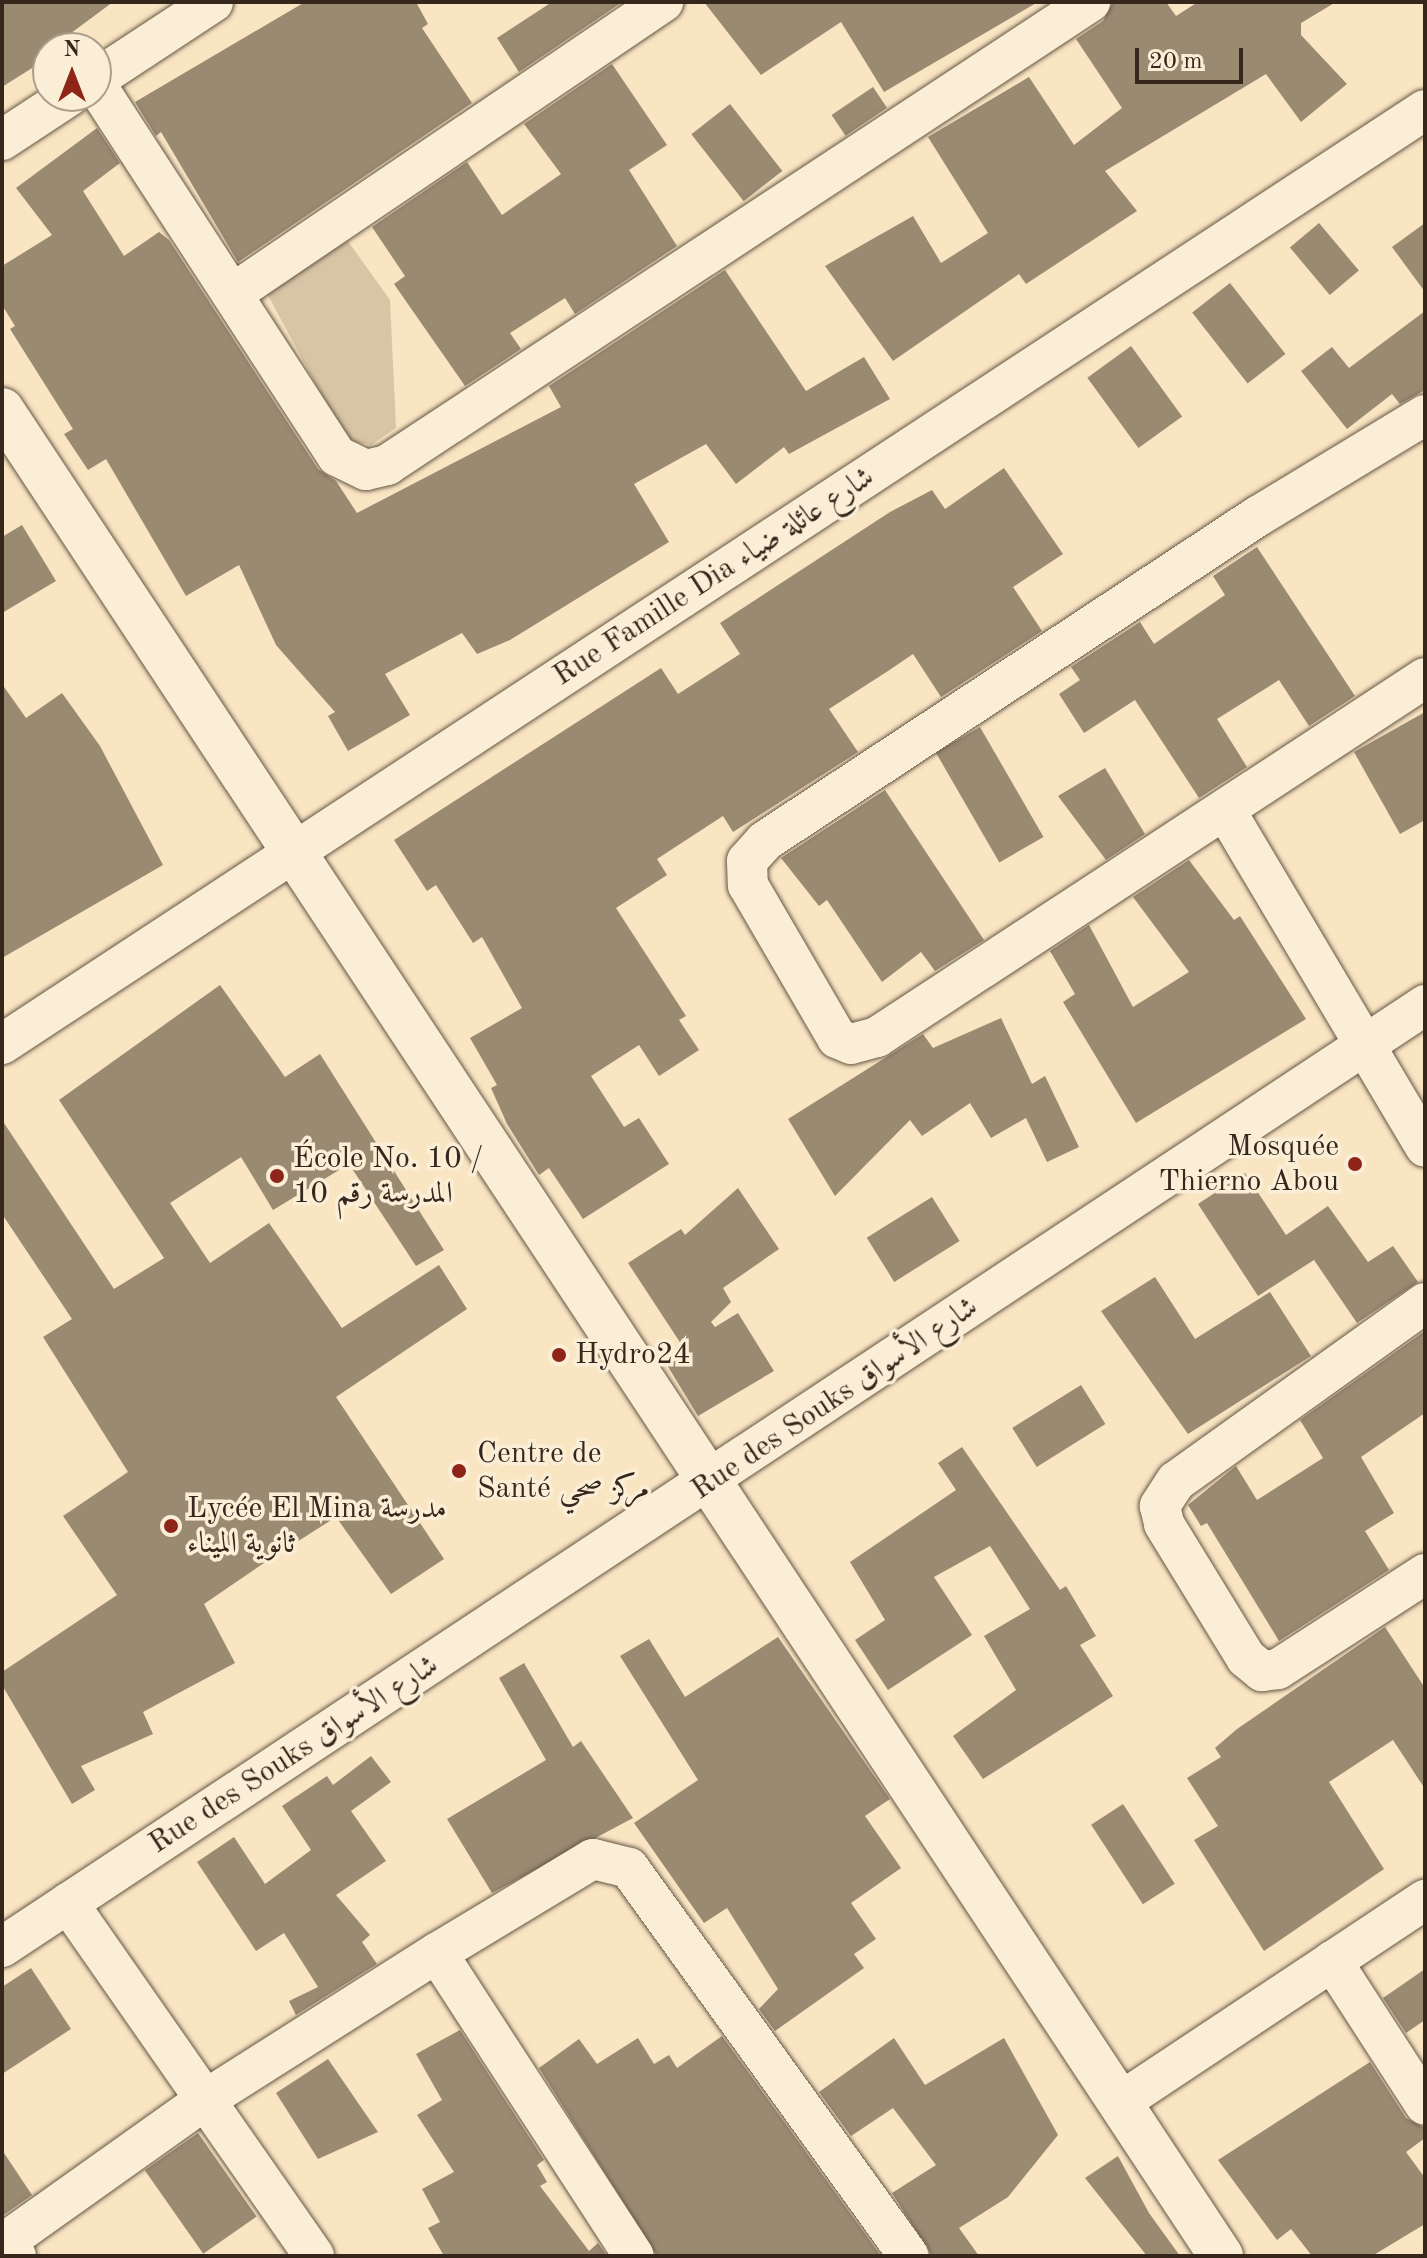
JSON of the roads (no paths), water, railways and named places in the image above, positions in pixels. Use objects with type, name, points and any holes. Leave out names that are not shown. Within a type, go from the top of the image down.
[{"type":"street","points":[[112,68],[213,2]]},
{"type":"street","points":[[232,294],[663,2]]},
{"type":"street","points":[[112,110],[337,456],[366,470],[387,465],[1090,2]]},
{"type":"street","name":"Rue Famille Dia شارع عائلة ضياء","points":[[2,1044],[1425,110]]},
{"type":"street","points":[[2,140],[45,112]]},
{"type":"street","points":[[2,410],[707,1485],[1122,2101],[1221,2256]]},
{"type":"street","points":[[1425,415],[1258,516],[765,841],[747,861],[748,885],[837,1038],[851,1044],[877,1037],[1227,813],[1425,678]]},
{"type":"street","points":[[1227,813],[1425,1147]]},
{"type":"street","name":"Rue des Souks شارع الأسواق","points":[[2,1947],[707,1485],[1425,1005]]},
{"type":"street","points":[[1425,1303],[1176,1481],[1160,1506],[1164,1524],[1246,1658],[1262,1671],[1278,1669],[1425,1574]]},
{"type":"street","points":[[8,2246],[205,2100],[437,1953],[593,1859],[629,1868],[909,2256]]},
{"type":"street","points":[[1122,2101],[1425,1900]]},
{"type":"street","points":[[68,1903],[314,2256]]},
{"type":"street","points":[[437,1953],[634,2256]]},
{"type":"street","points":[[1332,1961],[1425,2105]]},
{"type":"place","name":"Mosquée Thierno Abou","points":[[1355,1164]]},
{"type":"place","name":"École No. 10 / المدرسة رقم 10","points":[[277,1176]]},
{"type":"place","name":"Hydro24","points":[[559,1355]]},
{"type":"place","name":"Centre de Santé مركز صحي","points":[[459,1471]]},
{"type":"place","name":"Lycée El Mina مدرسة ثانوية الميناء","points":[[171,1526]]}]
